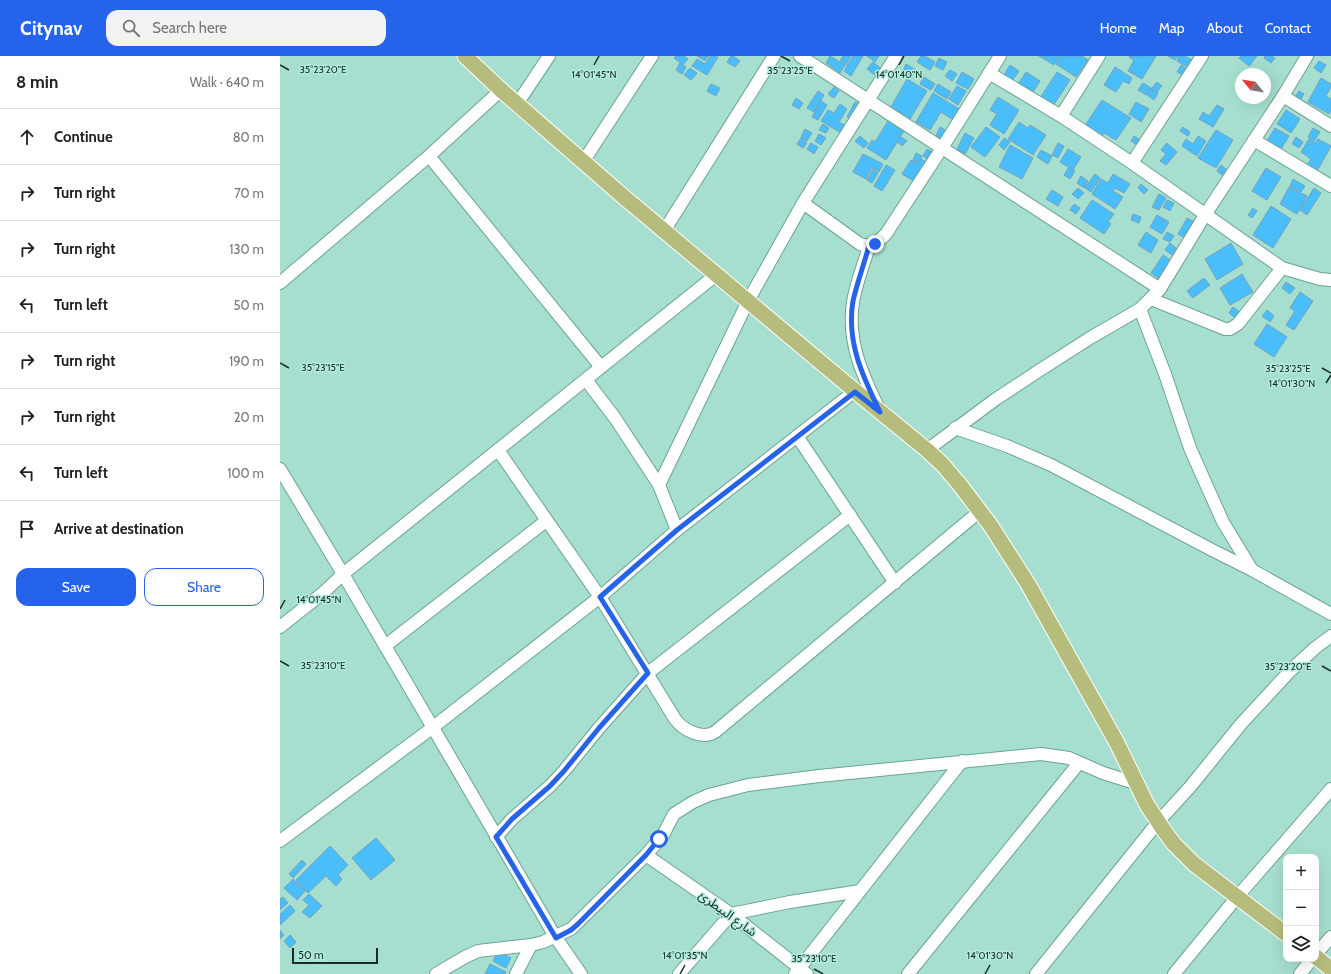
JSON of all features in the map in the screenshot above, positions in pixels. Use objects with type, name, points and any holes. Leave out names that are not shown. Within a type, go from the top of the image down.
[{"type":"main road","points":[[465,56],[501,90],[583,162],[855,392],[927,450],[955,479],[991,526],[1028,584],[1109,729],[1135,783],[1158,822],[1174,844],[1190,860],[1283,932]]},
{"type":"main road","points":[[1319,959],[1331,969]]},
{"type":"street","points":[[518,104],[549,56]]},
{"type":"street","points":[[583,162],[652,56]]},
{"type":"street","points":[[664,231],[774,56]]},
{"type":"street","points":[[800,56],[869,99],[1160,289]]},
{"type":"street","points":[[660,485],[748,301],[804,203],[896,56]]},
{"type":"street","points":[[804,203],[857,242],[869,246],[879,241],[886,234],[1000,56]]},
{"type":"street","points":[[1061,116],[1099,56]]},
{"type":"street","points":[[1132,163],[1202,56]]},
{"type":"street","points":[[927,450],[1003,395],[1090,338],[1140,309],[1151,299],[1160,289],[1205,215],[1283,96],[1307,56]]},
{"type":"street","points":[[989,73],[1061,116],[1132,163],[1282,268],[1320,279],[1331,280]]},
{"type":"street","points":[[280,283],[429,156],[501,90]]},
{"type":"street","points":[[1283,96],[1331,126]]},
{"type":"street","points":[[1254,140],[1331,186]]},
{"type":"street","points":[[429,156],[601,367]]},
{"type":"street","points":[[869,246],[853,301],[852,325],[860,370],[880,412]]},
{"type":"street","points":[[1151,299],[1225,329],[1230,329],[1238,324],[1282,268]]},
{"type":"street","points":[[280,627],[323,593],[343,574],[716,275]]},
{"type":"street","points":[[1140,309],[1165,374],[1190,448],[1224,522],[1252,570]]},
{"type":"street","points":[[586,380],[615,418],[660,485],[677,530]]},
{"type":"street","points":[[280,841],[432,728],[600,597],[677,530],[855,392]]},
{"type":"street","points":[[956,428],[1030,455],[1252,570],[1331,614]]},
{"type":"street","points":[[797,436],[895,583]]},
{"type":"street","points":[[498,450],[600,597],[677,722],[685,728],[701,735],[711,735],[980,511]]},
{"type":"street","points":[[280,469],[556,938],[581,974]]},
{"type":"street","points":[[496,837],[512,819],[560,776],[599,728],[648,673],[850,515]]},
{"type":"street","points":[[384,646],[546,521]]},
{"type":"street","points":[[1036,974],[1158,822],[1190,787],[1241,724],[1291,670],[1315,648],[1331,636]]},
{"type":"street","points":[[436,974],[465,957],[478,952],[530,945],[556,938],[571,930],[646,855],[663,835],[675,813],[693,802],[709,795],[748,785],[811,777],[1041,754],[1060,756],[1103,773],[1135,783]]},
{"type":"street","points":[[801,972],[860,891],[962,761]]},
{"type":"street","points":[[908,974],[1079,763]]},
{"type":"street","points":[[1174,974],[1237,896],[1331,789]]},
{"type":"street","name":"شارع البيطرئ","points":[[646,855],[731,914],[801,972]]},
{"type":"street","points":[[679,974],[731,914],[790,902],[860,891]]},
{"type":"street","points":[[1319,952],[1331,936]]},
{"type":"street","points":[[516,974],[530,945]]},
{"type":"street","points":[[1300,974],[1310,962]]},
{"type":"building","points":[[676,56],[684,56],[688,59],[683,65],[674,58]]},
{"type":"building","points":[[697,56],[708,56],[705,61]]},
{"type":"building","points":[[710,56],[718,57],[707,75],[692,66],[697,59],[705,64]]},
{"type":"building","points":[[731,56],[740,61],[735,67],[727,62]]},
{"type":"building","points":[[830,56],[845,65],[840,73],[826,63]]},
{"type":"building","points":[[843,56],[851,56],[846,65],[840,61]]},
{"type":"building","points":[[853,56],[863,56],[851,76],[844,71]]},
{"type":"building","points":[[867,56],[879,56],[875,62]]},
{"type":"building","points":[[921,56],[925,56],[935,62],[930,70],[917,62]]},
{"type":"building","points":[[1039,56],[1060,56],[1054,65]]},
{"type":"building","points":[[1061,56],[1082,56],[1088,60],[1076,77],[1056,64]]},
{"type":"building","points":[[1156,56],[1142,79],[1128,71],[1134,60],[1129,57]]},
{"type":"building","points":[[1168,56],[1178,56],[1175,60]]},
{"type":"building","points":[[1179,56],[1185,56],[1194,61],[1190,69],[1177,61]]},
{"type":"building","points":[[1241,56],[1257,56],[1249,66],[1239,58]]},
{"type":"building","points":[[1265,56],[1272,56],[1275,58],[1271,63],[1264,58]]},
{"type":"building","points":[[939,58],[947,62],[943,70],[935,66]]},
{"type":"building","points":[[1319,61],[1326,65],[1321,73],[1314,68]]},
{"type":"building","points":[[873,62],[884,71],[879,78],[867,69]]},
{"type":"building","points":[[680,63],[686,67],[682,74],[676,70]]},
{"type":"building","points":[[906,64],[916,70],[911,78],[902,73]]},
{"type":"building","points":[[1010,65],[1019,71],[1012,81],[1004,75]]},
{"type":"building","points":[[1181,65],[1189,71],[1185,76],[1177,72]]},
{"type":"building","points":[[1115,67],[1132,78],[1129,84],[1123,81],[1116,92],[1104,85]]},
{"type":"building","points":[[690,68],[697,73],[691,80],[684,75]]},
{"type":"building","points":[[950,70],[957,74],[952,81],[945,76]]},
{"type":"building","points":[[962,72],[974,79],[968,89],[956,83]]},
{"type":"building","points":[[1026,72],[1040,81],[1031,95],[1017,86]]},
{"type":"building","points":[[1057,72],[1070,80],[1053,106],[1040,98]]},
{"type":"building","points":[[924,77],[935,84],[931,90],[920,84]]},
{"type":"building","points":[[1321,78],[1331,84],[1326,96],[1331,99],[1331,111],[1329,114],[1308,102]]},
{"type":"building","points":[[907,79],[927,91],[910,119],[891,107]]},
{"type":"building","points":[[1157,82],[1162,86],[1157,92],[1152,88]]},
{"type":"building","points":[[1143,83],[1151,88],[1146,95],[1138,90]]},
{"type":"building","points":[[711,84],[720,88],[716,96],[707,91]]},
{"type":"building","points":[[938,84],[951,92],[947,99],[934,91]]},
{"type":"building","points":[[957,86],[966,91],[958,105],[949,99]]},
{"type":"building","points":[[834,87],[839,91],[834,98],[828,94]]},
{"type":"building","points":[[1151,88],[1158,93],[1154,100],[1147,95]]},
{"type":"building","points":[[818,91],[824,95],[814,112],[807,108]]},
{"type":"building","points":[[1299,91],[1304,94],[1300,101],[1295,97]]},
{"type":"building","points":[[933,93],[961,110],[955,121],[941,112],[930,130],[916,122]]},
{"type":"building","points":[[998,97],[1019,110],[1004,134],[990,125],[997,114],[990,110]]},
{"type":"building","points":[[796,98],[803,103],[799,109],[792,105]]},
{"type":"building","points":[[1102,100],[1131,118],[1116,140],[1104,133],[1101,138],[1084,127]]},
{"type":"building","points":[[821,101],[827,105],[818,120],[812,117]]},
{"type":"building","points":[[855,102],[861,105],[853,120],[847,117]]},
{"type":"building","points":[[1136,102],[1149,109],[1141,122],[1129,114]]},
{"type":"building","points":[[840,104],[847,109],[839,122],[848,127],[843,134],[821,121],[828,110],[834,113]]},
{"type":"building","points":[[1217,105],[1224,109],[1213,127],[1199,119],[1203,112],[1209,116]]},
{"type":"building","points":[[1286,110],[1300,119],[1291,133],[1277,124]]},
{"type":"building","points":[[888,121],[904,131],[886,160],[867,148],[872,140],[875,142]]},
{"type":"building","points":[[1019,122],[1028,128],[1030,125],[1046,135],[1033,155],[1008,139]]},
{"type":"building","points":[[823,124],[829,128],[826,133],[819,130]]},
{"type":"building","points":[[940,127],[949,132],[944,141],[936,136]]},
{"type":"building","points":[[986,127],[1000,137],[985,157],[971,147]]},
{"type":"building","points":[[1183,127],[1190,132],[1188,136],[1180,131]]},
{"type":"building","points":[[1275,128],[1289,136],[1281,149],[1267,141]]},
{"type":"building","points":[[1313,128],[1320,132],[1314,141],[1308,137]]},
{"type":"building","points":[[805,129],[812,133],[807,141],[801,137]]},
{"type":"building","points":[[1216,130],[1233,140],[1216,168],[1198,158]]},
{"type":"building","points":[[965,133],[974,138],[965,154],[957,149]]},
{"type":"building","points":[[819,134],[826,138],[821,145],[815,141]]},
{"type":"building","points":[[860,136],[868,143],[864,148],[855,141]]},
{"type":"building","points":[[1134,136],[1142,141],[1139,146],[1131,141]]},
{"type":"building","points":[[1198,136],[1206,141],[1197,156],[1182,146],[1186,139],[1193,144]]},
{"type":"building","points":[[901,137],[907,141],[902,146],[897,142]]},
{"type":"building","points":[[1296,137],[1303,142],[1299,148],[1292,144]]},
{"type":"building","points":[[801,138],[807,143],[803,148],[797,144]]},
{"type":"building","points":[[1004,138],[1010,142],[1004,150],[999,145]]},
{"type":"building","points":[[1309,139],[1315,143],[1318,139],[1331,146],[1316,173],[1306,167],[1311,159],[1301,152]]},
{"type":"building","points":[[811,143],[818,147],[814,154],[807,149]]},
{"type":"building","points":[[1058,143],[1064,146],[1058,158],[1052,155]]},
{"type":"building","points":[[1167,143],[1177,152],[1166,165],[1160,161],[1166,154],[1161,150]]},
{"type":"building","points":[[1010,145],[1033,158],[1022,179],[999,167]]},
{"type":"building","points":[[927,149],[934,153],[929,160],[923,156]]},
{"type":"building","points":[[1068,149],[1081,157],[1073,170],[1060,162]]},
{"type":"building","points":[[1041,150],[1052,156],[1048,164],[1037,157]]},
{"type":"building","points":[[916,153],[922,156],[919,163],[913,160]]},
{"type":"building","points":[[863,154],[883,164],[879,172],[871,168],[866,179],[853,172]]},
{"type":"building","points":[[921,159],[929,164],[917,183],[902,174],[911,160],[918,164]]},
{"type":"building","points":[[886,165],[895,170],[882,191],[874,186]]},
{"type":"building","points":[[1221,165],[1226,169],[1222,175],[1217,171]]},
{"type":"building","points":[[1069,167],[1075,171],[1070,179],[1064,175]]},
{"type":"building","points":[[1266,168],[1281,177],[1267,200],[1252,191]]},
{"type":"building","points":[[872,170],[878,173],[872,183],[867,180]]},
{"type":"building","points":[[1095,174],[1100,178],[1091,192],[1085,188]]},
{"type":"building","points":[[1113,174],[1130,184],[1124,193],[1115,188],[1113,191],[1123,197],[1115,209],[1092,194],[1101,179],[1108,183]]},
{"type":"building","points":[[1081,176],[1088,181],[1084,188],[1077,183]]},
{"type":"building","points":[[1293,179],[1305,186],[1301,192],[1290,186]]},
{"type":"building","points":[[1141,184],[1148,190],[1144,194],[1138,188]]},
{"type":"building","points":[[1289,187],[1307,196],[1297,214],[1280,204]]},
{"type":"building","points":[[1078,188],[1084,193],[1078,199],[1072,194]]},
{"type":"building","points":[[1314,188],[1321,193],[1307,215],[1300,210]]},
{"type":"building","points":[[1052,190],[1063,197],[1058,206],[1046,199]]},
{"type":"building","points":[[1159,194],[1166,198],[1159,210],[1152,207]]},
{"type":"building","points":[[1092,200],[1114,214],[1108,222],[1111,224],[1104,234],[1080,218]]},
{"type":"building","points":[[1167,200],[1174,203],[1170,211],[1163,207]]},
{"type":"building","points":[[1074,204],[1080,208],[1076,214],[1070,210]]},
{"type":"building","points":[[1271,206],[1291,219],[1273,248],[1253,235]]},
{"type":"building","points":[[1253,208],[1257,211],[1252,218],[1248,215]]},
{"type":"building","points":[[1133,214],[1141,217],[1139,223],[1131,220]]},
{"type":"building","points":[[1157,215],[1169,222],[1162,234],[1150,227]]},
{"type":"building","points":[[1187,218],[1194,222],[1185,238],[1178,234]]},
{"type":"building","points":[[1146,232],[1158,240],[1151,253],[1138,245]]},
{"type":"building","points":[[1167,232],[1174,236],[1170,242],[1163,239]]},
{"type":"building","points":[[1170,243],[1176,248],[1172,255],[1165,250]]},
{"type":"building","points":[[1231,243],[1243,264],[1217,280],[1205,259]]},
{"type":"building","points":[[1163,255],[1172,261],[1160,279],[1151,273]]},
{"type":"building","points":[[1242,274],[1253,292],[1230,305],[1220,288]]},
{"type":"building","points":[[1204,278],[1210,285],[1193,298],[1187,291]]},
{"type":"building","points":[[1286,282],[1295,288],[1290,294],[1282,288]]},
{"type":"building","points":[[1300,292],[1313,301],[1294,330],[1286,325],[1295,311],[1290,308]]},
{"type":"building","points":[[1233,307],[1240,312],[1235,318],[1229,313]]},
{"type":"building","points":[[1267,310],[1274,316],[1270,322],[1262,316]]},
{"type":"building","points":[[1267,324],[1287,337],[1274,357],[1254,344]]},
{"type":"building","points":[[376,838],[395,860],[371,880],[352,858]]},
{"type":"building","points":[[330,846],[348,865],[338,875],[342,879],[336,886],[326,876],[308,893],[296,880]]},
{"type":"building","points":[[302,860],[306,864],[293,878],[289,874]]},
{"type":"building","points":[[293,879],[305,891],[297,900],[284,888]]},
{"type":"building","points":[[309,894],[322,906],[310,918],[302,912],[309,905],[303,900]]},
{"type":"building","points":[[283,897],[288,903],[280,910],[280,899]]},
{"type":"building","points":[[290,905],[295,911],[280,925],[280,914]]},
{"type":"building","points":[[280,930],[284,935],[280,939]]},
{"type":"building","points":[[290,935],[296,942],[290,948],[284,941]]},
{"type":"building","points":[[498,951],[511,958],[506,968],[493,961]]},
{"type":"building","points":[[490,964],[506,972],[505,974],[485,974]]},
{"type":"route","points":[[659,839],[646,855],[578,924],[571,930],[556,938],[496,837],[512,819],[550,786],[564,771],[599,728],[648,673],[600,597],[677,530],[855,392],[880,412],[860,370],[852,337],[853,301],[869,246],[875,244]]}]
